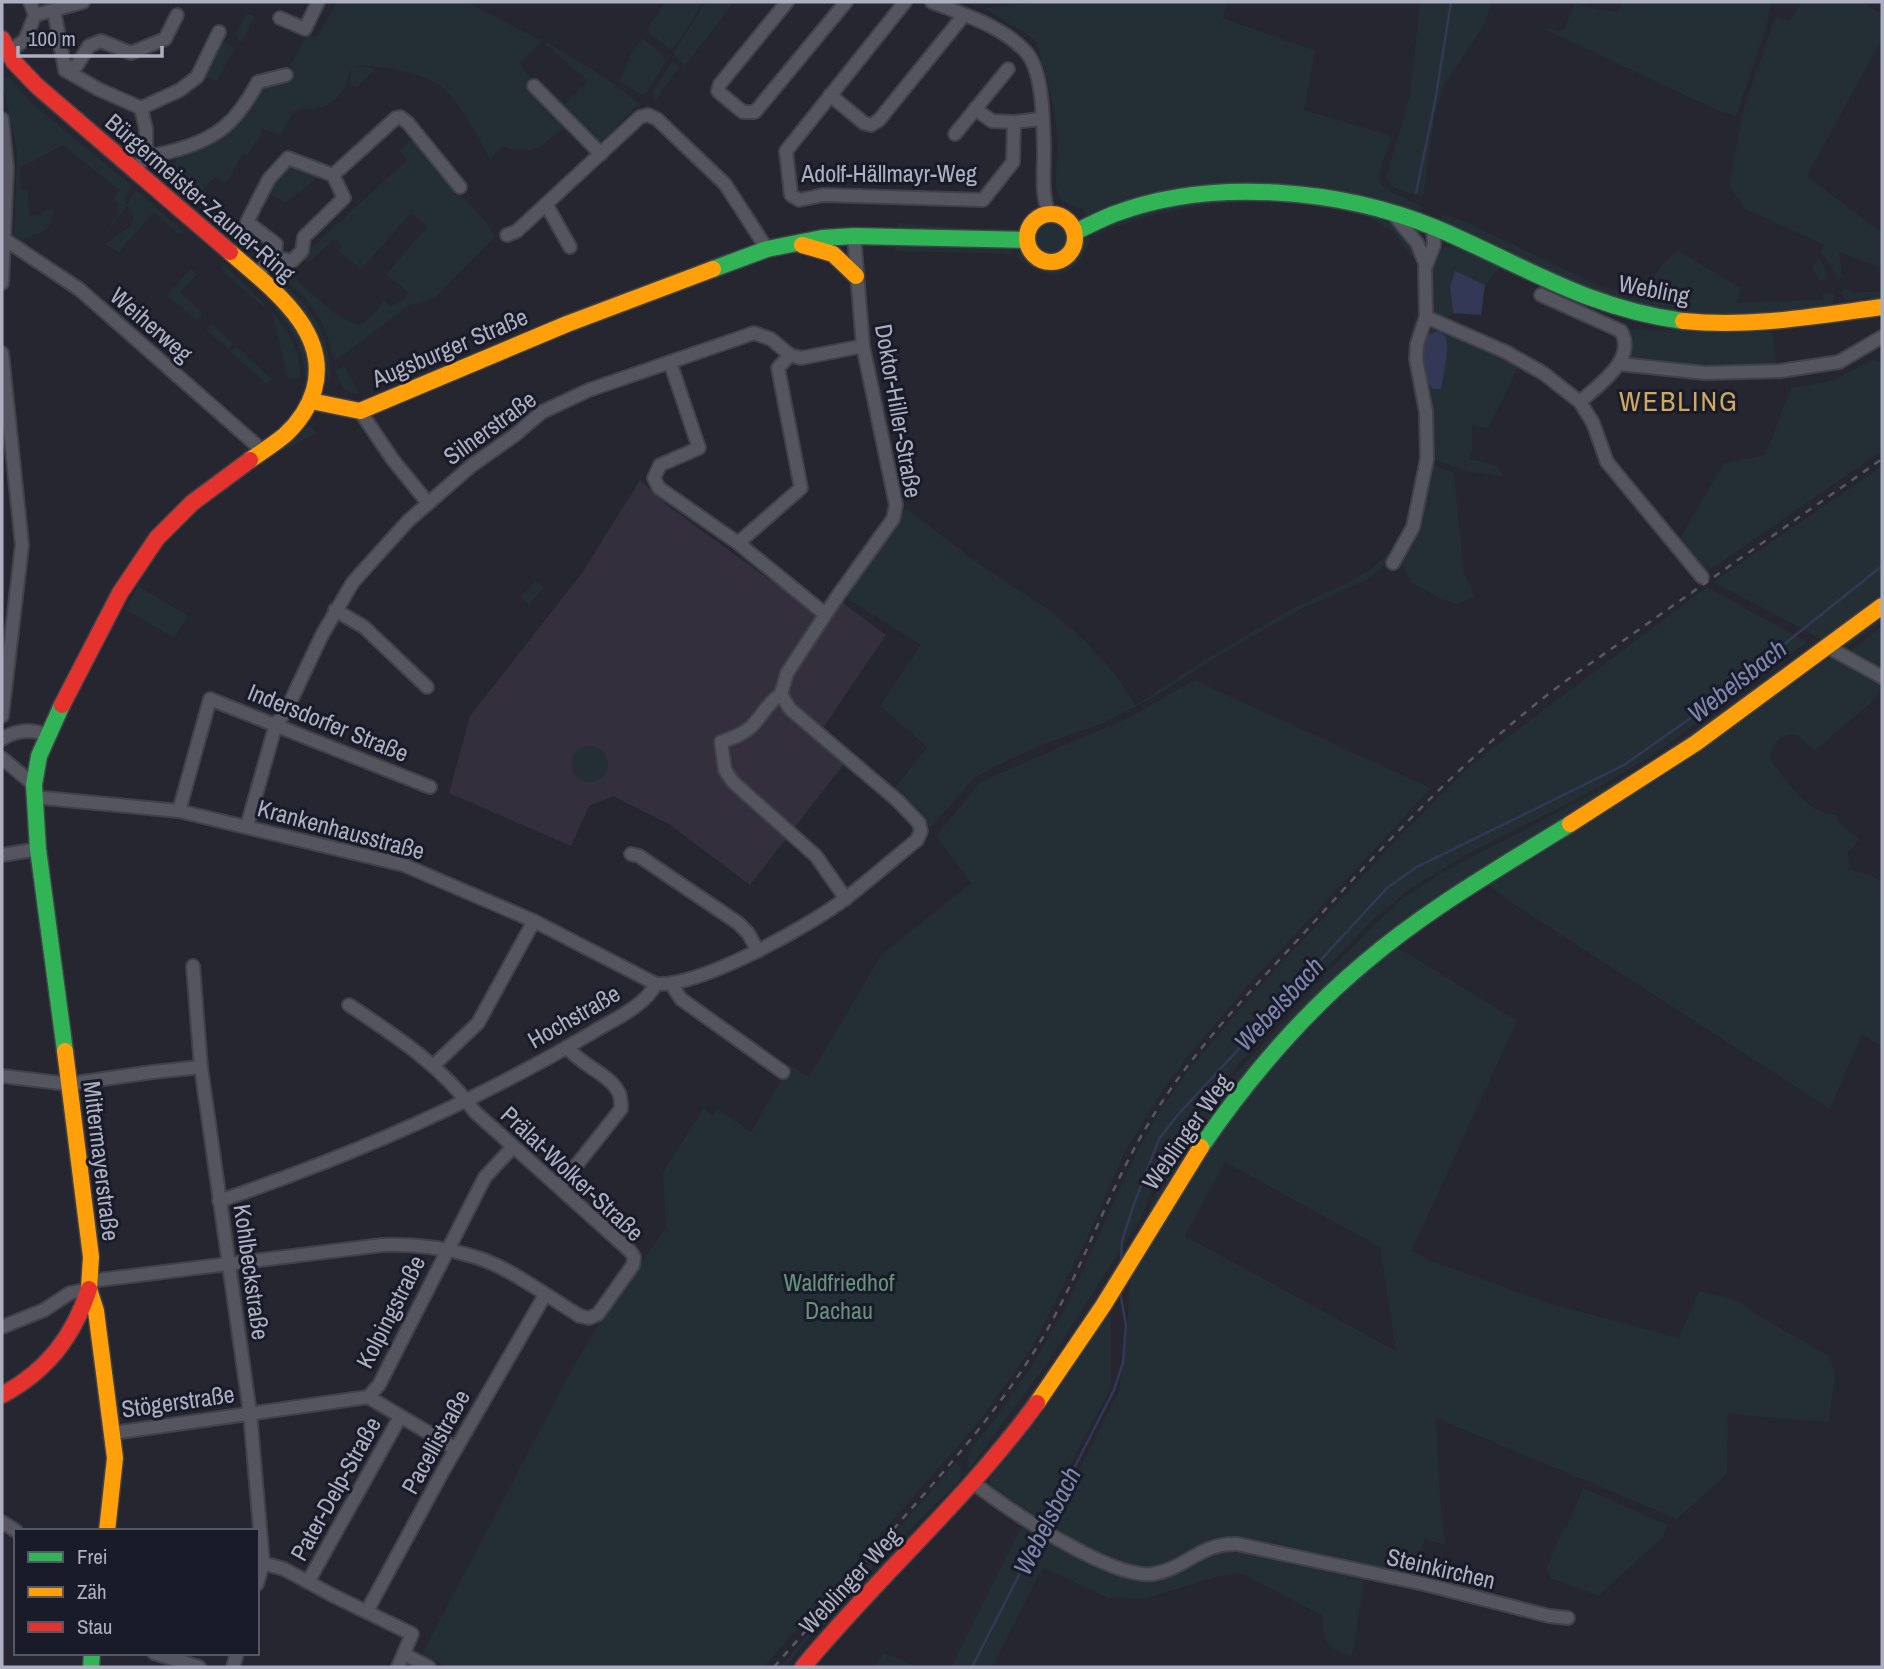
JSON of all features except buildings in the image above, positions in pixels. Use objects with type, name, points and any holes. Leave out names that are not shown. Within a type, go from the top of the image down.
[{"type":"main road","name":"Bürgermeister-Zauner-Ring","points":[[4,50],[37,86],[133,171],[257,274],[299,317],[314,346],[317,370],[311,401]]},
{"type":"main road","points":[[1074,232],[1109,216],[1157,202],[1216,194],[1287,194],[1332,199],[1393,213],[1433,226]]},
{"type":"main road","points":[[1049,214],[1065,218],[1074,232],[1074,247],[1069,254],[1056,262],[1047,262],[1034,255],[1027,240],[1030,226],[1035,220],[1049,214]]},
{"type":"main road","name":"Webling","points":[[1433,226],[1540,279],[1596,302],[1652,316],[1710,323],[1776,322],[1882,307]]},
{"type":"main road","name":"Augsburger Straße","points":[[311,401],[360,411],[567,324],[767,249],[793,243],[854,236],[1027,240]]},
{"type":"main road","points":[[793,243],[838,255],[856,276]]},
{"type":"main road","points":[[34,791],[39,756],[47,735],[120,593],[157,538],[192,503],[299,421],[311,401]]},
{"type":"main road","name":"Weblinger Weg","points":[[803,1667],[867,1591],[974,1483],[1014,1434],[1068,1361],[1193,1158],[1234,1101],[1286,1037],[1360,966],[1434,909],[1580,816],[1628,789],[1725,725],[1882,606]]},
{"type":"main road","name":"Mittermayerstraße","points":[[34,791],[38,849],[91,1256],[90,1285],[113,1433],[115,1458],[107,1529]]},
{"type":"main road","points":[[2,1395],[19,1387],[50,1361],[67,1342],[79,1318],[90,1285]]},
{"type":"street","points":[[4,50],[25,40],[35,15],[30,2]]},
{"type":"street","points":[[35,15],[83,2]]},
{"type":"street","points":[[280,18],[305,29],[318,2]]},
{"type":"street","points":[[787,2],[720,84],[721,94],[748,113],[755,112],[846,2]]},
{"type":"street","name":"Adolf-Hällmayr-Weg","points":[[905,2],[786,151],[791,195],[799,200],[823,195],[983,200],[1013,162],[1014,122]]},
{"type":"street","points":[[932,2],[1003,35],[1027,53],[1036,71],[1040,93],[1044,149],[1043,191],[1049,214]]},
{"type":"street","points":[[54,9],[65,70],[98,89],[141,108],[180,90],[197,77],[219,32]]},
{"type":"street","points":[[65,70],[77,65],[89,46],[101,41],[131,53],[165,39],[177,15]]},
{"type":"street","points":[[830,95],[864,123],[871,125],[879,120],[964,15]]},
{"type":"street","points":[[955,134],[1008,69]]},
{"type":"street","points":[[133,171],[146,156],[201,143],[237,117],[258,82],[286,75]]},
{"type":"street","points":[[534,86],[601,154]]},
{"type":"street","points":[[141,108],[146,130],[146,156]]},
{"type":"street","points":[[975,109],[992,121],[1041,119]]},
{"type":"street","points":[[507,234],[517,231],[640,117],[648,115],[657,119],[725,184],[767,249]]},
{"type":"street","points":[[333,175],[400,117],[408,122],[460,187]]},
{"type":"street","points":[[2,119],[7,167],[2,283]]},
{"type":"street","points":[[257,274],[275,257],[276,244],[247,222],[269,179],[288,158],[333,175],[344,198],[304,236],[302,251],[292,261],[275,257]]},
{"type":"street","points":[[546,204],[570,247]]},
{"type":"street","points":[[1393,213],[1417,243],[1423,257],[1426,317],[1417,344],[1416,359],[1426,412],[1427,459],[1413,527],[1393,563]]},
{"type":"street","points":[[1423,257],[1434,245],[1433,226]]},
{"type":"street","name":"Doktor-Hiller-Straße","points":[[781,694],[787,673],[825,614],[893,519],[897,505],[863,346],[854,236]]},
{"type":"street","name":"Weiherweg","points":[[5,239],[79,289],[263,451]]},
{"type":"street","name":"Webling","points":[[1541,295],[1621,331],[1624,343],[1620,364]]},
{"type":"street","points":[[1426,317],[1506,352],[1543,373],[1580,402],[1593,423],[1607,462],[1702,577]]},
{"type":"street","name":"Silnerstraße","points":[[247,826],[276,724],[286,711],[335,610],[353,582],[408,521],[428,503],[542,412],[589,390],[754,333],[771,339],[790,355]]},
{"type":"street","points":[[1580,402],[1620,364],[1704,373],[1780,371],[1839,362],[1882,337]]},
{"type":"street","points":[[738,542],[801,488],[778,368],[790,355],[801,358],[863,346]]},
{"type":"street","points":[[2,353],[22,545],[2,716]]},
{"type":"street","points":[[670,362],[699,448],[660,465],[654,478],[659,488],[738,542],[825,614]]},
{"type":"street","points":[[360,411],[393,460],[428,503]]},
{"type":"street","points":[[335,610],[364,627],[427,687]]},
{"type":"street","points":[[1828,647],[1882,677]]},
{"type":"street","points":[[781,694],[772,699],[750,727],[721,742],[725,770],[740,789],[816,856],[846,899]]},
{"type":"street","name":"Hochstraße","points":[[219,1201],[284,1178],[466,1100],[567,1047],[643,1000],[656,984],[671,984],[722,967],[758,951],[846,899],[917,840],[921,831],[919,823],[898,801],[790,709],[781,694]]},
{"type":"street","name":"Indersdorfer Straße","points":[[178,811],[210,699],[430,787]]},
{"type":"street","points":[[2,739],[16,732],[47,735]]},
{"type":"street","points":[[2,758],[34,791]]},
{"type":"street","name":"Krankenhausstraße","points":[[34,791],[178,811],[404,865],[534,920],[656,984]]},
{"type":"street","points":[[2,855],[38,849]]},
{"type":"street","points":[[631,854],[639,856],[738,923],[748,933],[758,951]]},
{"type":"street","points":[[434,1065],[478,1023],[534,920]]},
{"type":"street","name":"Kohlbeckstraße","points":[[193,966],[201,1067],[250,1412],[263,1563],[259,1577]]},
{"type":"street","points":[[671,984],[681,999],[783,1072]]},
{"type":"street","name":"Prälat-Wolker-Straße","points":[[2,1327],[44,1310],[70,1293],[90,1285],[382,1245],[413,1244],[475,1256],[580,1316],[589,1318],[598,1314],[633,1265],[634,1257],[630,1251],[475,1112],[434,1065],[396,1035],[349,1005]]},
{"type":"street","points":[[560,1186],[621,1110],[620,1094],[612,1084],[572,1054],[567,1047]]},
{"type":"street","points":[[2,1076],[68,1084],[201,1067]]},
{"type":"street","name":"Kolpingstraße","points":[[250,1412],[368,1397],[379,1385],[485,1177],[513,1147]]},
{"type":"street","name":"Pacellistraße","points":[[367,1611],[545,1295]]},
{"type":"street","points":[[368,1397],[456,1450]]},
{"type":"street","name":"Stögerstraße","points":[[113,1433],[250,1412]]},
{"type":"street","name":"Pater-Delp-Straße","points":[[309,1581],[400,1417]]},
{"type":"street","name":"Steinkirchen","points":[[974,1483],[1042,1528],[1109,1565],[1130,1573],[1153,1574],[1209,1547],[1237,1544],[1424,1584],[1549,1616],[1568,1618]]},
{"type":"street","points":[[263,1563],[284,1569],[412,1634],[398,1667]]},
{"type":"street","points":[[404,1654],[429,1667]]},
{"type":"street","points":[[160,1655],[199,1667]]},
{"type":"shaded area","points":[[640,480],[667,505],[818,615],[843,603],[886,635],[819,734],[847,760],[750,885],[669,824],[613,796],[589,806],[571,846],[449,793],[470,716],[582,573]]},
{"type":"green space","points":[[337,2],[467,2],[542,41],[519,64],[532,79],[525,84],[566,126],[538,147],[531,150],[514,150],[503,147],[490,159],[460,108],[437,84],[411,73],[364,65],[356,67],[373,68],[373,71],[357,87],[350,85],[351,67],[341,94],[331,103],[294,111],[280,135],[259,128],[262,133],[247,155],[243,154],[227,182],[215,177],[203,189],[208,196],[202,201],[191,189],[190,179],[179,176],[170,169],[177,158],[195,148],[260,86],[292,74],[291,64],[308,34],[317,37]]},
{"type":"green space","points":[[666,2],[703,2],[671,50],[647,29]]},
{"type":"green space","points":[[706,2],[734,2],[685,66],[676,58],[674,52]]},
{"type":"green space","points":[[1049,2],[1227,2],[1223,18],[1315,51],[1304,110],[1389,135],[1391,140],[1381,167],[1381,182],[1392,192],[1422,207],[1415,211],[1354,194],[1290,187],[1123,207],[1085,216],[1085,210],[1061,199],[1056,187],[1058,145],[1055,118],[1035,40],[985,8]]},
{"type":"green space","points":[[1420,2],[1491,2],[1486,22],[1445,84],[1435,113],[1423,197],[1394,188],[1386,178],[1410,96]]},
{"type":"green space","points":[[1623,2],[1771,2],[1766,28],[1736,116],[1721,112],[1542,28],[1559,31],[1565,28],[1574,4],[1617,12]]},
{"type":"green space","points":[[1801,2],[1862,2],[1882,14],[1882,39],[1807,176],[1882,233],[1882,268],[1839,252],[1842,277],[1838,281],[1821,253],[1824,245],[1745,209],[1729,186],[1742,115],[1771,29],[1776,17],[1790,21]]},
{"type":"green space","points":[[246,15],[253,15],[254,18],[241,43],[235,35]]},
{"type":"green space","points":[[642,38],[660,52],[666,61],[647,92],[642,95],[619,81],[629,57]]},
{"type":"green space","points":[[220,40],[235,48],[217,81],[202,76]]},
{"type":"green space","points":[[546,42],[606,78],[639,104],[599,145],[561,108],[588,81],[545,44]]},
{"type":"green space","points":[[672,62],[679,66],[655,101],[652,93]]},
{"type":"green space","points":[[17,74],[138,182],[136,184],[39,102],[15,76]]},
{"type":"green space","points":[[8,77],[33,104],[132,186],[124,199],[127,204],[136,190],[183,231],[180,235],[154,212],[119,252],[105,244],[132,225],[133,216],[127,206],[111,227],[118,216],[117,203],[113,199],[119,190],[63,145],[20,168],[21,189],[28,190],[29,216],[54,210],[50,224],[44,231],[21,240],[14,235],[17,152],[2,79]]},
{"type":"green space","points":[[412,139],[488,224],[494,238],[437,296],[408,306],[335,361],[317,315],[283,278],[288,272],[333,311],[352,323],[360,324],[366,321],[384,301],[392,307],[396,302],[402,301],[409,293],[386,274],[427,227],[411,213],[361,270],[338,250],[342,245],[335,239],[309,262],[299,259],[407,160],[399,151]]},
{"type":"green space","points":[[285,166],[309,172],[317,178],[286,203],[268,193]]},
{"type":"green space","points":[[1281,197],[1366,211],[1402,230],[1416,252],[1414,256],[1410,255],[1393,232],[1367,218],[1342,211],[1266,202],[1208,205],[1179,210],[1150,216],[1094,236],[1092,232],[1161,208],[1208,201]]},
{"type":"green space","points":[[1441,215],[1466,222],[1597,285],[1630,293],[1643,289],[1677,250],[1741,288],[1736,303],[1823,300],[1823,294],[1834,294],[1833,303],[1828,309],[1714,319],[1615,302],[1448,225],[1442,221]]},
{"type":"green space","points":[[1052,219],[1065,224],[1070,237],[1065,250],[1052,255],[1039,250],[1034,237],[1039,224]]},
{"type":"green space","points":[[897,223],[981,229],[1010,227],[1011,232],[912,230],[897,227]]},
{"type":"green space","points":[[1088,236],[1090,242],[1076,265],[1059,274],[1040,271],[1017,257],[1017,251],[1041,266],[1059,268],[1070,260]]},
{"type":"green space","points":[[896,245],[1013,250],[1012,254],[895,251]]},
{"type":"green space","points":[[1448,246],[1462,248],[1500,267],[1485,285],[1455,272],[1450,287],[1453,313],[1444,321],[1434,313],[1429,287],[1431,265],[1436,252]]},
{"type":"green space","points":[[1819,257],[1827,275],[1824,281],[1819,280],[1810,263],[1815,265]]},
{"type":"green space","points":[[224,265],[265,304],[263,307],[221,269]]},
{"type":"green space","points":[[191,268],[197,274],[180,292],[203,313],[197,321],[167,295]]},
{"type":"green space","points":[[282,283],[308,308],[322,331],[332,378],[328,381],[320,336],[306,313],[280,285]]},
{"type":"green space","points":[[1845,289],[1854,293],[1882,291],[1882,300],[1871,300],[1870,297],[1846,301],[1842,292]]},
{"type":"green space","points":[[276,305],[304,347],[308,377],[305,377],[296,339],[274,307]]},
{"type":"green space","points":[[1417,309],[1415,337],[1421,403],[1422,466],[1407,526],[1395,553],[1381,569],[1366,580],[1303,608],[1218,656],[1156,696],[1101,724],[1046,743],[976,777],[930,828],[893,790],[927,747],[880,706],[921,645],[848,599],[848,590],[906,508],[976,562],[1051,611],[1083,639],[1113,671],[1136,705],[1270,621],[1358,577],[1383,559],[1393,547],[1407,516],[1419,456],[1419,414],[1410,345]]},
{"type":"green space","points":[[272,311],[292,342],[301,378],[288,379]]},
{"type":"green space","points":[[212,324],[234,344],[229,350],[206,330]]},
{"type":"green space","points":[[1628,329],[1773,332],[1776,367],[1697,368],[1632,363]]},
{"type":"green space","points":[[1428,330],[1445,330],[1452,336],[1481,346],[1520,365],[1488,428],[1472,425],[1472,450],[1469,459],[1496,465],[1503,476],[1464,471],[1430,457],[1428,384],[1433,389],[1441,389],[1447,339],[1437,331],[1426,336]]},
{"type":"green space","points":[[236,346],[272,379],[267,384],[230,352]]},
{"type":"green space","points":[[1874,359],[1882,364],[1882,451],[1704,574],[1679,540],[1724,463],[1765,455],[1791,388],[1834,380]]},
{"type":"green space","points":[[344,366],[360,394],[350,392],[341,385],[335,371]]},
{"type":"green space","points":[[308,425],[317,433],[281,450]]},
{"type":"green space","points":[[1430,465],[1454,473],[1464,574],[1474,597],[1458,604],[1439,598],[1411,582],[1401,564],[1418,526]]},
{"type":"green space","points":[[1882,466],[1882,600],[1827,642],[1713,582]]},
{"type":"green space","points":[[536,581],[544,588],[529,605],[521,597]]},
{"type":"green space","points":[[138,586],[188,616],[174,638],[125,609]]},
{"type":"green space","points":[[1707,587],[1807,642],[1650,757],[1585,795],[1464,856],[1410,889],[1376,917],[1185,1123],[1166,1155],[1140,1220],[1049,1361],[969,1469],[969,1451],[999,1414],[1066,1307],[1135,1156],[1159,1112],[1190,1068],[1258,988],[1400,836],[1472,764]]},
{"type":"green space","points":[[1882,613],[1882,621],[1845,649],[1848,640]]},
{"type":"green space","points":[[1882,626],[1882,674],[1846,655]]},
{"type":"green space","points":[[1811,647],[1811,650],[1749,701],[1526,846],[1306,1010],[1135,1246],[1021,1417],[957,1492],[955,1490],[1017,1412],[1070,1338],[1147,1217],[1166,1166],[1183,1132],[1327,973],[1383,917],[1403,898],[1440,874],[1639,769]]},
{"type":"green space","points":[[1832,656],[1880,681],[1881,689],[1871,703],[1814,751],[1797,735],[1790,735],[1778,740],[1769,758],[1806,802],[1815,809],[1836,815],[1838,821],[1859,840],[1848,853],[1849,869],[1882,882],[1882,1047],[1862,1034],[1830,1109],[1506,899],[1488,884],[1665,775]]},
{"type":"green space","name":"Waldfriedhof Dachau","points":[[1194,680],[1431,788],[1251,982],[1164,1088],[1126,1150],[1088,1236],[1033,1346],[978,1423],[764,1667],[447,1667],[422,1654],[570,1373],[601,1319],[666,1228],[663,1172],[703,1109],[713,1116],[718,1109],[751,1132],[790,1065],[809,1077],[881,955],[971,883],[936,836],[980,782],[1132,716]]},
{"type":"green space","points":[[590,746],[603,751],[608,764],[603,777],[590,782],[577,777],[572,764],[577,751]]},
{"type":"green space","points":[[1394,945],[1517,1021],[1412,1250],[1429,1260],[1548,1303],[1679,1338],[1699,1291],[1739,1301],[1756,1314],[1829,1356],[1835,1375],[1829,1422],[1728,1414],[1727,1474],[1677,1519],[1436,1418],[1445,1545],[1425,1539],[1411,1584],[1365,1575],[1352,1656],[1328,1644],[1323,1616],[1243,1574],[1219,1576],[1144,1599],[1108,1598],[1043,1567],[992,1667],[951,1667],[1022,1525],[1043,1538],[1051,1530],[1052,1523],[1119,1391],[1127,1331],[1130,1277],[1247,1090],[1290,1040]],"holes":[[[1225,1162],[1380,1247],[1396,1351],[1185,1236]]]},
{"type":"green space","points":[[1111,1307],[1111,1388],[1041,1519],[990,1486],[990,1477]]},
{"type":"green space","points":[[956,1462],[961,1469],[960,1480],[848,1594],[786,1667],[780,1667]]},
{"type":"green space","points":[[1583,1488],[1668,1525],[1663,1537],[1598,1596],[1551,1578],[1546,1570]]},
{"type":"green space","points":[[948,1497],[950,1499],[796,1667],[791,1667],[860,1585]]},
{"type":"green space","points":[[884,1653],[919,1667],[873,1667]]},
{"type":"water","points":[[1455,271],[1485,285],[1481,315],[1453,313],[1450,287]]},
{"type":"water","points":[[1437,331],[1446,338],[1446,363],[1441,389],[1433,389],[1423,364],[1426,336]]},
{"type":"waterway","points":[[1416,193],[1435,102],[1451,2]]},
{"type":"waterway","name":"Webelsbach","points":[[1121,1264],[1122,1241],[1159,1139],[1176,1117],[1387,888],[1415,868],[1624,765],[1702,710],[1882,566]]},
{"type":"waterway","name":"Webelsbach","points":[[1045,1525],[1114,1390],[1123,1362],[1126,1325],[1120,1292]]},
{"type":"waterway","name":"Webelsbach","points":[[972,1667],[1040,1534]]},
{"type":"railway","points":[[774,1667],[1000,1402],[1062,1303],[1118,1180],[1166,1095],[1222,1023],[1335,899],[1429,800],[1531,708],[1882,459]]},
{"type":"traffic: fast","points":[[1075,232],[1114,214],[1152,202],[1192,195],[1276,192],[1318,197],[1399,215],[1436,228],[1585,296],[1648,315],[1683,321]]},
{"type":"traffic: fast","points":[[713,269],[767,249],[822,238],[854,236],[1027,240]]},
{"type":"traffic: fast","points":[[62,705],[39,756],[34,785],[38,849],[65,1051]]},
{"type":"traffic: fast","points":[[1201,1147],[1276,1050],[1340,984],[1387,944],[1437,908],[1570,824]]},
{"type":"traffic: fast","points":[[91,1667],[92,1655]]},
{"type":"traffic: slow","points":[[1051,214],[1068,221],[1075,238],[1068,255],[1051,262],[1034,255],[1027,238],[1034,221],[1051,214]]},
{"type":"traffic: slow","points":[[802,245],[833,254],[856,276]]},
{"type":"traffic: slow","points":[[230,252],[293,312],[314,348],[317,368],[312,396],[299,420],[285,435],[250,460]]},
{"type":"traffic: slow","points":[[311,401],[360,411],[567,324],[713,269]]},
{"type":"traffic: slow","points":[[1683,321],[1758,322],[1882,307]]},
{"type":"traffic: slow","points":[[1570,824],[1696,743],[1882,606]]},
{"type":"traffic: slow","points":[[65,1051],[91,1257],[89,1289],[96,1311],[115,1458],[107,1529]]},
{"type":"traffic: slow","points":[[1037,1403],[1103,1306],[1201,1147]]},
{"type":"traffic: jam","points":[[2,39],[14,62],[37,86],[230,252]]},
{"type":"traffic: jam","points":[[62,705],[120,593],[157,538],[192,503],[250,460]]},
{"type":"traffic: jam","points":[[2,1395],[32,1375],[56,1351],[75,1322],[89,1289]]},
{"type":"traffic: jam","points":[[803,1667],[952,1505],[1037,1403]]},
{"type":"district","name":"WEBLING","points":[[1679,401]]}]
